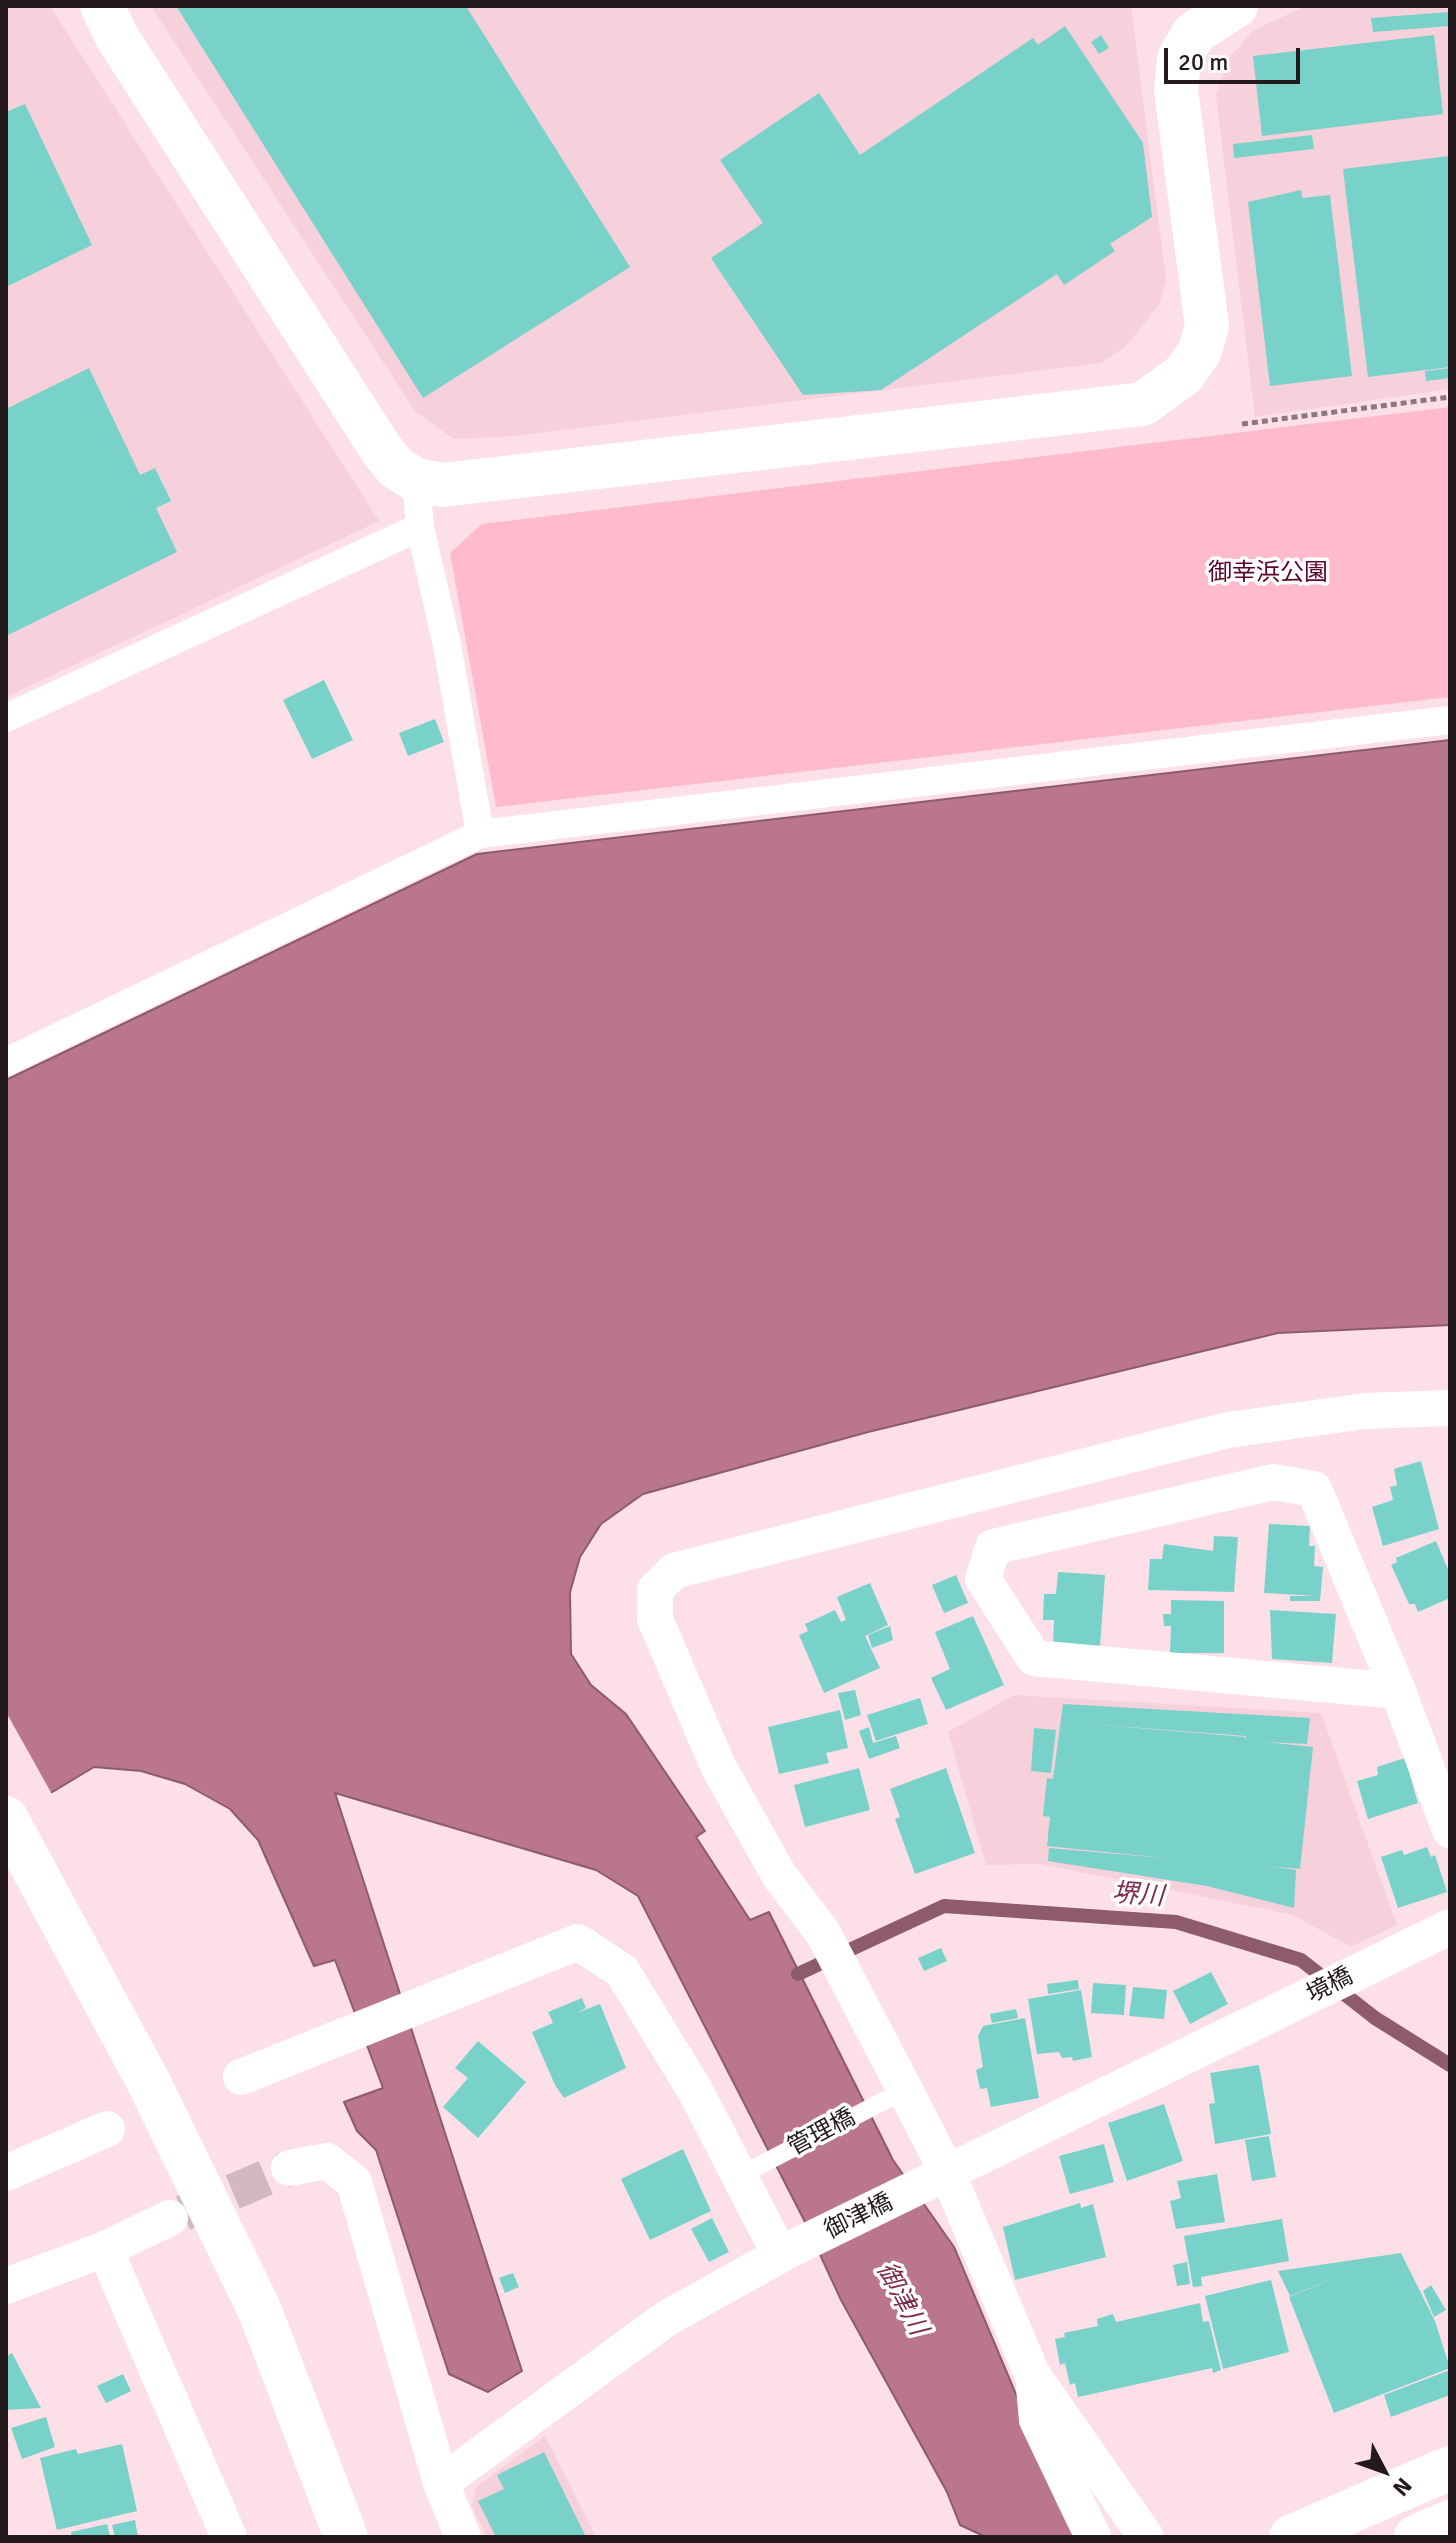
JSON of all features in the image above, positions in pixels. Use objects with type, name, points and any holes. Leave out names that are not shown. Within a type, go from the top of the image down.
[{"type":"main road","points":[[102,6],[125,50],[381,449],[395,467],[416,480],[443,485],[1143,404],[1184,374],[1200,351],[1207,326],[1176,90],[1179,58],[1194,33],[1236,6]]},
{"type":"main road","points":[[6,1818],[148,2081],[260,2311],[346,2537]]},
{"type":"main road","points":[[1291,2537],[1450,2468]]},
{"type":"main road","points":[[1416,2537],[1450,2522]]},
{"type":"street","points":[[416,480],[420,527],[447,645],[480,834]]},
{"type":"street","points":[[6,718],[420,527]]},
{"type":"street","points":[[6,1062],[480,834],[1450,720]]},
{"type":"street","points":[[1146,2537],[1032,2374],[936,2180],[823,1933],[779,1875],[718,1766],[655,1619],[655,1590],[674,1571],[1228,1430],[1365,1411],[1450,1408]]},
{"type":"street","points":[[1398,1691],[1034,1658],[983,1579],[993,1547],[1273,1482],[1314,1489],[1398,1691],[1450,1830]]},
{"type":"street","name":"境橋","points":[[936,2180],[1121,2085],[1450,1927]]},
{"type":"street","points":[[241,2077],[578,1942],[622,1971],[748,2172],[787,2252]]},
{"type":"street","points":[[6,2173],[107,2129]]},
{"type":"street","points":[[289,2168],[327,2161],[354,2182],[441,2483],[463,2537]]},
{"type":"street","name":"御津橋","points":[[441,2483],[667,2318],[787,2252],[936,2180]]},
{"type":"street","points":[[6,2286],[105,2249],[170,2218]]},
{"type":"street","points":[[105,2249],[229,2537]]},
{"type":"street","points":[[1032,2374],[1037,2420],[1093,2537]]},
{"type":"lane","name":"管理橋","points":[[748,2172],[896,2094]]},
{"type":"path","points":[[1242,424],[1450,397]]},
{"type":"shaded area","points":[[6,6],[50,6],[379,521],[6,697]]},
{"type":"shaded area","points":[[151,6],[1131,6],[1166,279],[1159,305],[1125,347],[1101,363],[515,436],[454,439],[415,411]]},
{"type":"shaded area","points":[[1306,6],[1450,6],[1450,389],[1255,417],[1216,95],[1229,58],[1254,30]]},
{"type":"shaded area","points":[[1014,1695],[1321,1713],[1397,1925],[1351,1947],[1293,1915],[1041,1864],[986,1865],[948,1732]]},
{"type":"shaded area","points":[[545,2436],[596,2537],[487,2537],[472,2506],[476,2487]]},
{"type":"green space","name":"御幸浜公園","points":[[1450,407],[1450,697],[496,807],[450,553],[482,524]]},
{"type":"water","name":"御津川","points":[[1450,740],[1450,1325],[1278,1333],[868,1432],[643,1494],[601,1524],[580,1557],[570,1592],[571,1654],[591,1685],[626,1714],[705,1831],[696,1837],[750,1920],[769,1912],[893,2160],[954,2247],[1055,2487],[1082,2537],[986,2537],[960,2525],[947,2492],[841,2300],[804,2220],[638,1896],[596,1870],[335,1793],[522,2371],[488,2392],[449,2374],[376,2150],[357,2131],[344,2102],[383,2088],[335,1960],[314,1966],[258,1840],[230,1809],[185,1784],[141,1771],[94,1767],[6,1820],[6,1080],[477,854]]},
{"type":"pier","points":[[6,1712],[53,1796],[6,1824]]},
{"type":"building","points":[[176,6],[466,6],[630,267],[423,398]]},
{"type":"building","points":[[1449,12],[1450,26],[1373,32],[1371,18]]},
{"type":"building","points":[[1065,26],[1143,143],[1152,217],[1110,244],[1115,251],[1064,285],[1057,274],[881,390],[803,395],[711,258],[763,223],[720,160],[819,93],[860,155],[1033,38],[1038,45]]},
{"type":"building","points":[[1101,35],[1109,48],[1099,54],[1091,42]]},
{"type":"building","points":[[1434,35],[1443,114],[1262,136],[1253,56]]},
{"type":"building","points":[[25,104],[92,245],[6,287],[6,112]]},
{"type":"building","points":[[1312,135],[1314,149],[1234,158],[1233,144]]},
{"type":"building","points":[[1450,156],[1450,367],[1368,377],[1343,169]]},
{"type":"building","points":[[1301,190],[1302,198],[1330,195],[1352,376],[1270,386],[1248,202]]},
{"type":"building","points":[[89,368],[140,475],[155,468],[171,501],[156,508],[177,552],[6,636],[6,409]]},
{"type":"building","points":[[1450,368],[1450,378],[1426,381],[1425,371]]},
{"type":"building","points":[[324,680],[353,740],[312,759],[283,700]]},
{"type":"building","points":[[435,719],[444,742],[408,756],[399,733]]},
{"type":"building","points":[[1421,1461],[1439,1529],[1383,1546],[1372,1507],[1393,1500],[1390,1487],[1397,1485],[1394,1469]]},
{"type":"building","points":[[1269,1524],[1310,1526],[1309,1546],[1315,1546],[1314,1566],[1323,1567],[1320,1601],[1290,1601],[1290,1596],[1317,1596],[1264,1593]]},
{"type":"building","points":[[1214,1536],[1238,1537],[1234,1592],[1148,1590],[1150,1559],[1162,1559],[1164,1544],[1213,1551]]},
{"type":"building","points":[[1436,1541],[1450,1574],[1450,1598],[1418,1612],[1415,1604],[1409,1604],[1391,1565],[1397,1562],[1396,1558]]},
{"type":"building","points":[[1058,1572],[1105,1575],[1100,1647],[1053,1644],[1054,1620],[1043,1620],[1044,1594],[1056,1594]]},
{"type":"building","points":[[956,1575],[968,1603],[944,1613],[932,1585]]},
{"type":"building","points":[[870,1583],[888,1625],[865,1636],[880,1668],[824,1693],[799,1635],[808,1631],[805,1624],[835,1610],[841,1622],[846,1620],[837,1597]]},
{"type":"building","points":[[1171,1600],[1224,1601],[1224,1653],[1170,1653],[1171,1626],[1164,1626],[1163,1614],[1171,1614]]},
{"type":"building","points":[[1270,1610],[1336,1614],[1332,1663],[1272,1659]]},
{"type":"building","points":[[973,1616],[1004,1685],[946,1710],[931,1678],[950,1669],[935,1632]]},
{"type":"building","points":[[890,1626],[893,1640],[872,1648],[868,1635]]},
{"type":"building","points":[[855,1690],[861,1715],[845,1720],[838,1693]]},
{"type":"building","points":[[920,1698],[928,1724],[876,1741],[867,1715]]},
{"type":"building","points":[[1063,1704],[1310,1718],[1307,1744],[1265,1742],[1313,1747],[1300,1869],[1270,1866],[1296,1870],[1294,1908],[1207,1886],[1048,1861],[1049,1848],[1174,1859],[1047,1846],[1050,1817],[1043,1816],[1047,1778],[1053,1779]],"holes":[[[1078,1723],[1246,1736],[1246,1740],[1245,1737]]]},
{"type":"building","points":[[840,1710],[848,1748],[826,1753],[829,1763],[779,1774],[768,1727]]},
{"type":"building","points":[[869,1727],[873,1743],[896,1736],[900,1748],[869,1759],[859,1731]]},
{"type":"building","points":[[1034,1728],[1056,1730],[1051,1773],[1031,1771]]},
{"type":"building","points":[[1405,1758],[1418,1803],[1368,1819],[1357,1781],[1378,1775],[1377,1767]]},
{"type":"building","points":[[859,1768],[870,1810],[805,1827],[794,1785]]},
{"type":"building","points":[[946,1768],[975,1853],[915,1874],[895,1819],[900,1817],[890,1789]]},
{"type":"building","points":[[1427,1847],[1431,1857],[1435,1855],[1447,1892],[1398,1908],[1381,1857],[1402,1850],[1404,1855]]},
{"type":"building","points":[[941,1948],[947,1961],[924,1971],[918,1958]]},
{"type":"building","points":[[1211,1972],[1228,2004],[1190,2024],[1173,1991]]},
{"type":"building","points":[[1078,1980],[1079,1989],[1048,1994],[1047,1984]]},
{"type":"building","points":[[1093,1983],[1126,1985],[1124,2015],[1091,2013]]},
{"type":"building","points":[[1133,1987],[1167,1990],[1164,2019],[1129,2016]]},
{"type":"building","points":[[1081,1990],[1092,2057],[1073,2061],[1072,2057],[1062,2058],[1059,2052],[1037,2054],[1028,1999]]},
{"type":"building","points":[[582,1998],[586,2008],[577,2013],[600,2004],[626,2068],[564,2098],[555,2085],[532,2032],[553,2023],[548,2012]]},
{"type":"building","points":[[1016,2009],[1018,2018],[992,2023],[990,2014]]},
{"type":"building","points":[[1025,2018],[1039,2098],[991,2107],[987,2088],[980,2089],[976,2070],[983,2067],[978,2036],[983,2026]]},
{"type":"building","points":[[478,2041],[526,2082],[478,2138],[443,2107],[468,2078],[455,2068]]},
{"type":"building","points":[[1259,2065],[1271,2134],[1215,2144],[1209,2104],[1215,2103],[1210,2073]]},
{"type":"building","points":[[1164,2104],[1183,2161],[1127,2181],[1108,2123]]},
{"type":"building","points":[[1269,2136],[1276,2177],[1252,2181],[1245,2140]]},
{"type":"building","points":[[1104,2144],[1114,2182],[1070,2194],[1059,2156]]},
{"type":"building","points":[[683,2149],[711,2211],[650,2240],[621,2179]]},
{"type":"building","points":[[1217,2174],[1225,2222],[1176,2229],[1170,2201],[1181,2198],[1177,2181]]},
{"type":"building","points":[[1080,2203],[1081,2208],[1093,2204],[1106,2257],[1015,2280],[1003,2227]]},
{"type":"building","points":[[712,2218],[729,2252],[709,2262],[691,2229]]},
{"type":"building","points":[[1282,2219],[1289,2261],[1201,2277],[1202,2286],[1193,2287],[1184,2236]]},
{"type":"building","points":[[1401,2253],[1435,2321],[1450,2368],[1334,2413],[1289,2297],[1347,2273],[1290,2296],[1278,2271]]},
{"type":"building","points":[[1187,2262],[1190,2284],[1177,2286],[1173,2265]]},
{"type":"building","points":[[513,2273],[519,2287],[505,2293],[499,2278]]},
{"type":"building","points":[[1271,2280],[1289,2352],[1223,2369],[1205,2296]]},
{"type":"building","points":[[1431,2285],[1446,2310],[1434,2317],[1423,2291]]},
{"type":"building","points":[[1200,2303],[1203,2322],[1209,2321],[1221,2370],[1213,2373],[1212,2368],[1078,2397],[1075,2383],[1070,2385],[1065,2363],[1060,2365],[1055,2339],[1065,2337],[1064,2333],[1098,2326],[1097,2319],[1113,2314],[1116,2322]]},
{"type":"building","points":[[12,2353],[41,2408],[6,2410],[6,2357]]},
{"type":"building","points":[[1450,2370],[1450,2395],[1391,2417],[1384,2395]]},
{"type":"building","points":[[123,2374],[131,2391],[106,2403],[97,2386]]},
{"type":"building","points":[[46,2417],[55,2447],[22,2459],[11,2428]]},
{"type":"building","points":[[122,2444],[137,2511],[57,2530],[40,2458],[76,2449],[78,2454]]},
{"type":"building","points":[[544,2452],[586,2537],[496,2537],[478,2501],[504,2489],[497,2475]]},
{"type":"building","points":[[135,2520],[138,2537],[115,2537],[112,2525]]},
{"type":"building","points":[[107,2524],[110,2535],[72,2537],[71,2532]]},
{"type":"waterway","name":"堺川","points":[[798,1974],[944,1906],[1176,1922],[1301,1960],[1375,2018],[1450,2065]]},
{"type":"tunnel","points":[[183,2213],[289,2168]]}]
